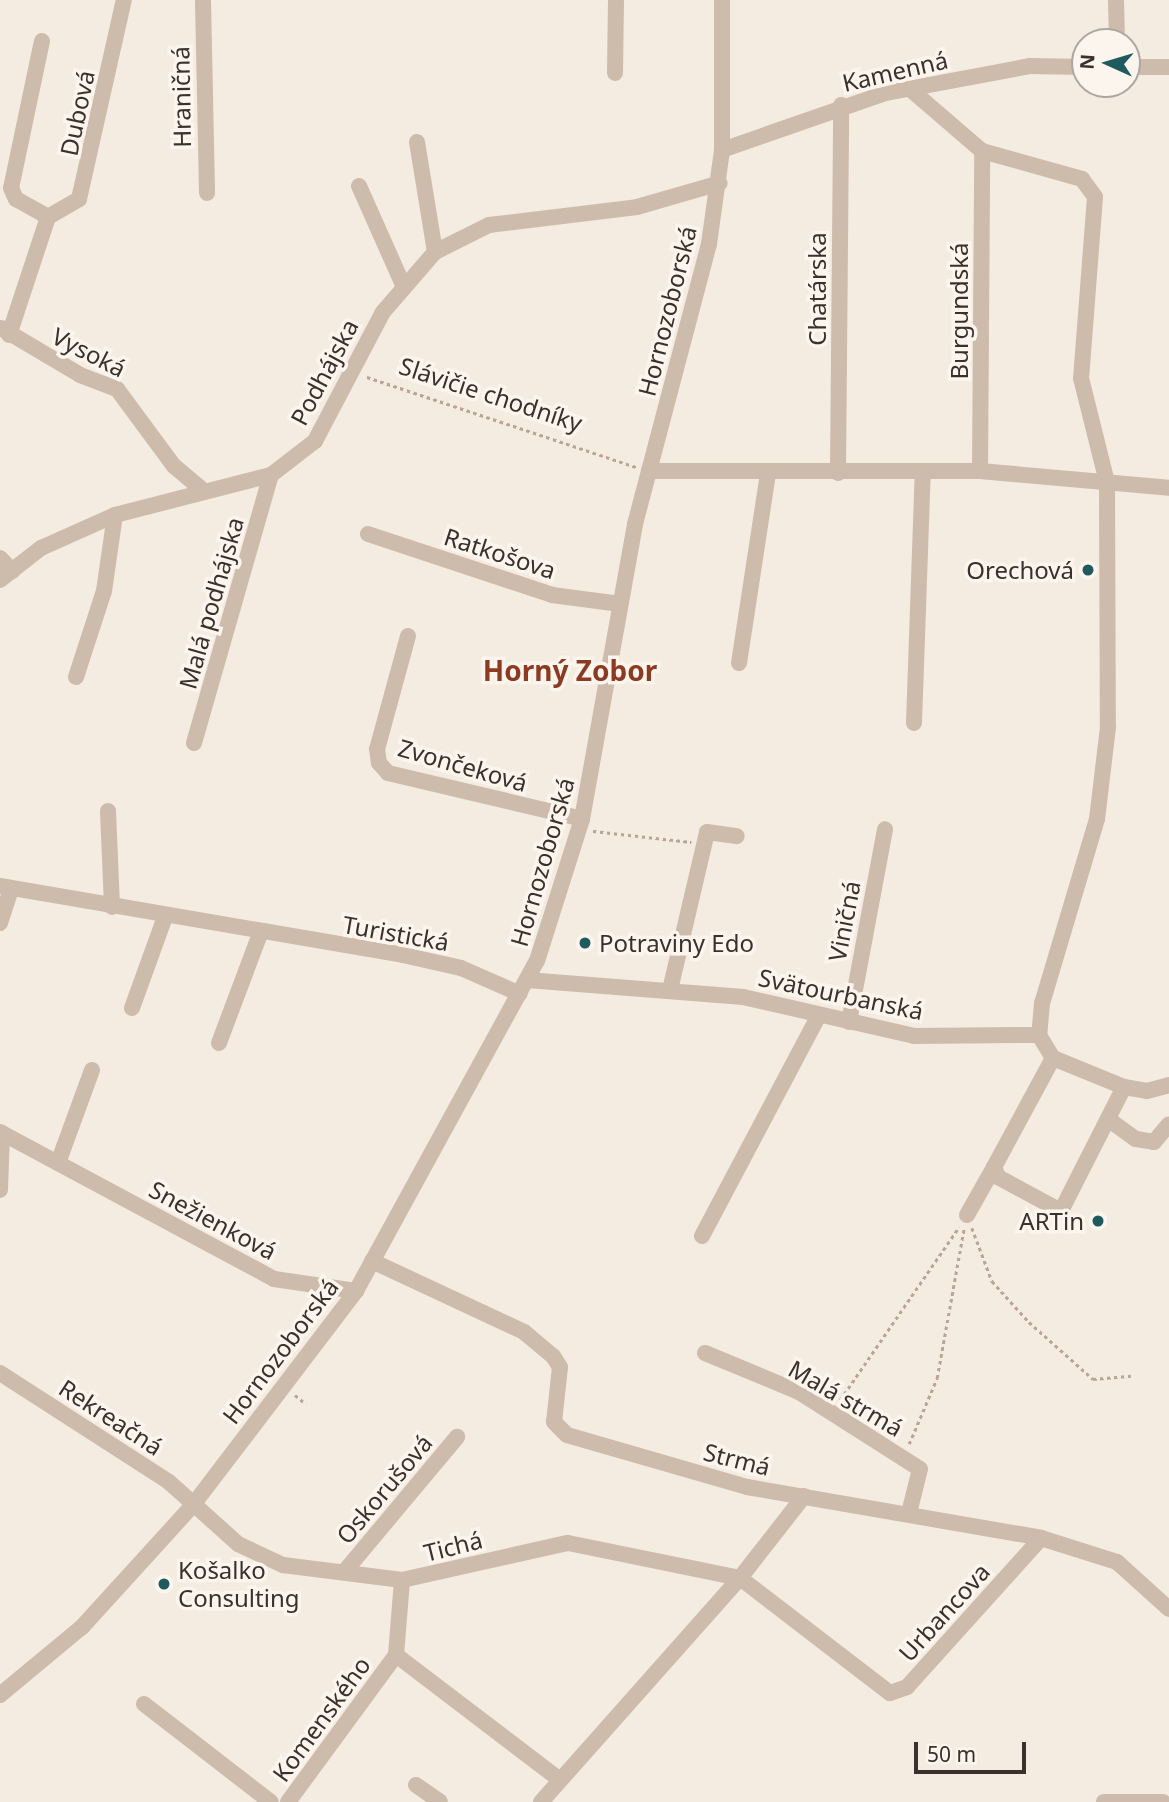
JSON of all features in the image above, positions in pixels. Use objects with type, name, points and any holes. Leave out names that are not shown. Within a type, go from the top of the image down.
[{"type":"street","name":"Dubová","points":[[42,41],[11,188],[16,199],[48,217],[79,199],[124,0]]},
{"type":"street","name":"Hraničná","points":[[203,0],[207,193]]},
{"type":"street","points":[[615,73],[616,0]]},
{"type":"street","name":"Hornozoborská","points":[[0,1695],[82,1627],[193,1505],[356,1290],[524,987],[582,819],[620,604],[649,471],[720,183],[722,0]]},
{"type":"street","points":[[1116,0],[1117,28]]},
{"type":"street","name":"Kamenná","points":[[722,150],[841,105],[1030,66],[1071,67]]},
{"type":"street","points":[[1141,67],[1169,67]]},
{"type":"street","points":[[910,89],[982,151],[1082,179],[1095,197],[1080,378],[1107,482],[1108,727],[1097,819],[1042,1003],[1039,1035],[1053,1058],[1124,1087],[1147,1091],[1169,1085]]},
{"type":"street","name":"Chatárska","points":[[838,473],[841,105]]},
{"type":"street","points":[[417,142],[435,252]]},
{"type":"street","name":"Burgundská","points":[[980,471],[982,151]]},
{"type":"street","name":"Podhájska","points":[[6,575],[41,548],[115,515],[201,489],[271,475],[315,441],[348,371],[404,288],[435,252],[489,225],[637,207],[720,183]]},
{"type":"street","points":[[359,186],[404,288]]},
{"type":"street","points":[[4,331],[48,217]]},
{"type":"street","name":"Vysoká","points":[[4,331],[117,389],[174,466],[201,489]]},
{"type":"street","points":[[649,471],[980,471],[1169,488]]},
{"type":"street","points":[[914,723],[923,471]]},
{"type":"street","points":[[739,663],[768,473]]},
{"type":"street","name":"Malá podhájska","points":[[194,743],[271,475]]},
{"type":"street","points":[[76,677],[104,591],[115,515]]},
{"type":"street","name":"Ratkošova","points":[[368,534],[552,595],[620,604]]},
{"type":"street","points":[[0,558],[6,575]]},
{"type":"street","name":"Zvončeková","points":[[408,636],[377,749],[379,763],[388,773],[582,819]]},
{"type":"street","points":[[108,811],[112,907]]},
{"type":"street","name":"Viničná","points":[[849,1022],[885,829]]},
{"type":"street","points":[[670,990],[707,832],[737,836]]},
{"type":"street","points":[[0,923],[6,888]]},
{"type":"street","name":"Turistická","points":[[6,888],[461,968],[524,987]]},
{"type":"street","points":[[132,1009],[165,916]]},
{"type":"street","points":[[219,1043],[260,934]]},
{"type":"street","name":"Svätourbanská","points":[[524,987],[670,990],[743,997],[914,1035],[1039,1035]]},
{"type":"street","points":[[702,1236],[819,1015]]},
{"type":"street","points":[[967,1215],[1053,1058]]},
{"type":"street","points":[[58,1163],[92,1070]]},
{"type":"street","points":[[994,1167],[998,1177],[1060,1211],[1124,1087]]},
{"type":"street","points":[[1108,1119],[1136,1139],[1154,1142],[1169,1124]]},
{"type":"street","points":[[0,1190],[1,1132]]},
{"type":"street","name":"Snežienková","points":[[1,1132],[274,1279],[356,1290]]},
{"type":"street","name":"Strmá","points":[[372,1261],[524,1332],[553,1356],[560,1367],[554,1422],[566,1435],[747,1487],[1041,1538],[1117,1562],[1169,1609]]},
{"type":"street","name":"Malá strmá","points":[[705,1353],[799,1392],[920,1469],[909,1513]]},
{"type":"street","name":"Rekreačná","points":[[0,1373],[169,1482],[193,1505]]},
{"type":"street","name":"Oskorušová","points":[[345,1571],[457,1437]]},
{"type":"street","points":[[541,1802],[740,1578],[804,1496]]},
{"type":"street","name":"Tichá","points":[[193,1505],[238,1544],[283,1565],[402,1580],[568,1543],[740,1578]]},
{"type":"street","name":"Urbancova","points":[[740,1578],[890,1693],[907,1687],[1041,1538]]},
{"type":"street","name":"Komenského","points":[[289,1802],[396,1655],[402,1580]]},
{"type":"street","points":[[396,1655],[560,1780]]},
{"type":"street","points":[[144,1704],[271,1802]]},
{"type":"street","points":[[416,1785],[440,1802]]},
{"type":"street","points":[[1104,1802],[1163,1802]]},
{"type":"path","name":"Slávičie chodníky","points":[[348,371],[619,461]]},
{"type":"path","points":[[595,831],[705,843]]},
{"type":"path","points":[[967,1215],[992,1280],[1029,1322],[1093,1379],[1131,1376]]},
{"type":"path","points":[[827,1412],[855,1386],[967,1215]]},
{"type":"path","points":[[902,1458],[937,1378],[967,1215]]},
{"type":"path","points":[[296,1396],[306,1404]]},
{"type":"place","name":"Orechová","points":[[1088,570]]},
{"type":"place","name":"Potraviny Edo","points":[[585,943]]},
{"type":"place","name":"ARTin","points":[[1098,1221]]},
{"type":"place","name":"Košalko Consulting","points":[[164,1584]]},
{"type":"district","name":"Horný Zobor","points":[[570,670]]}]
